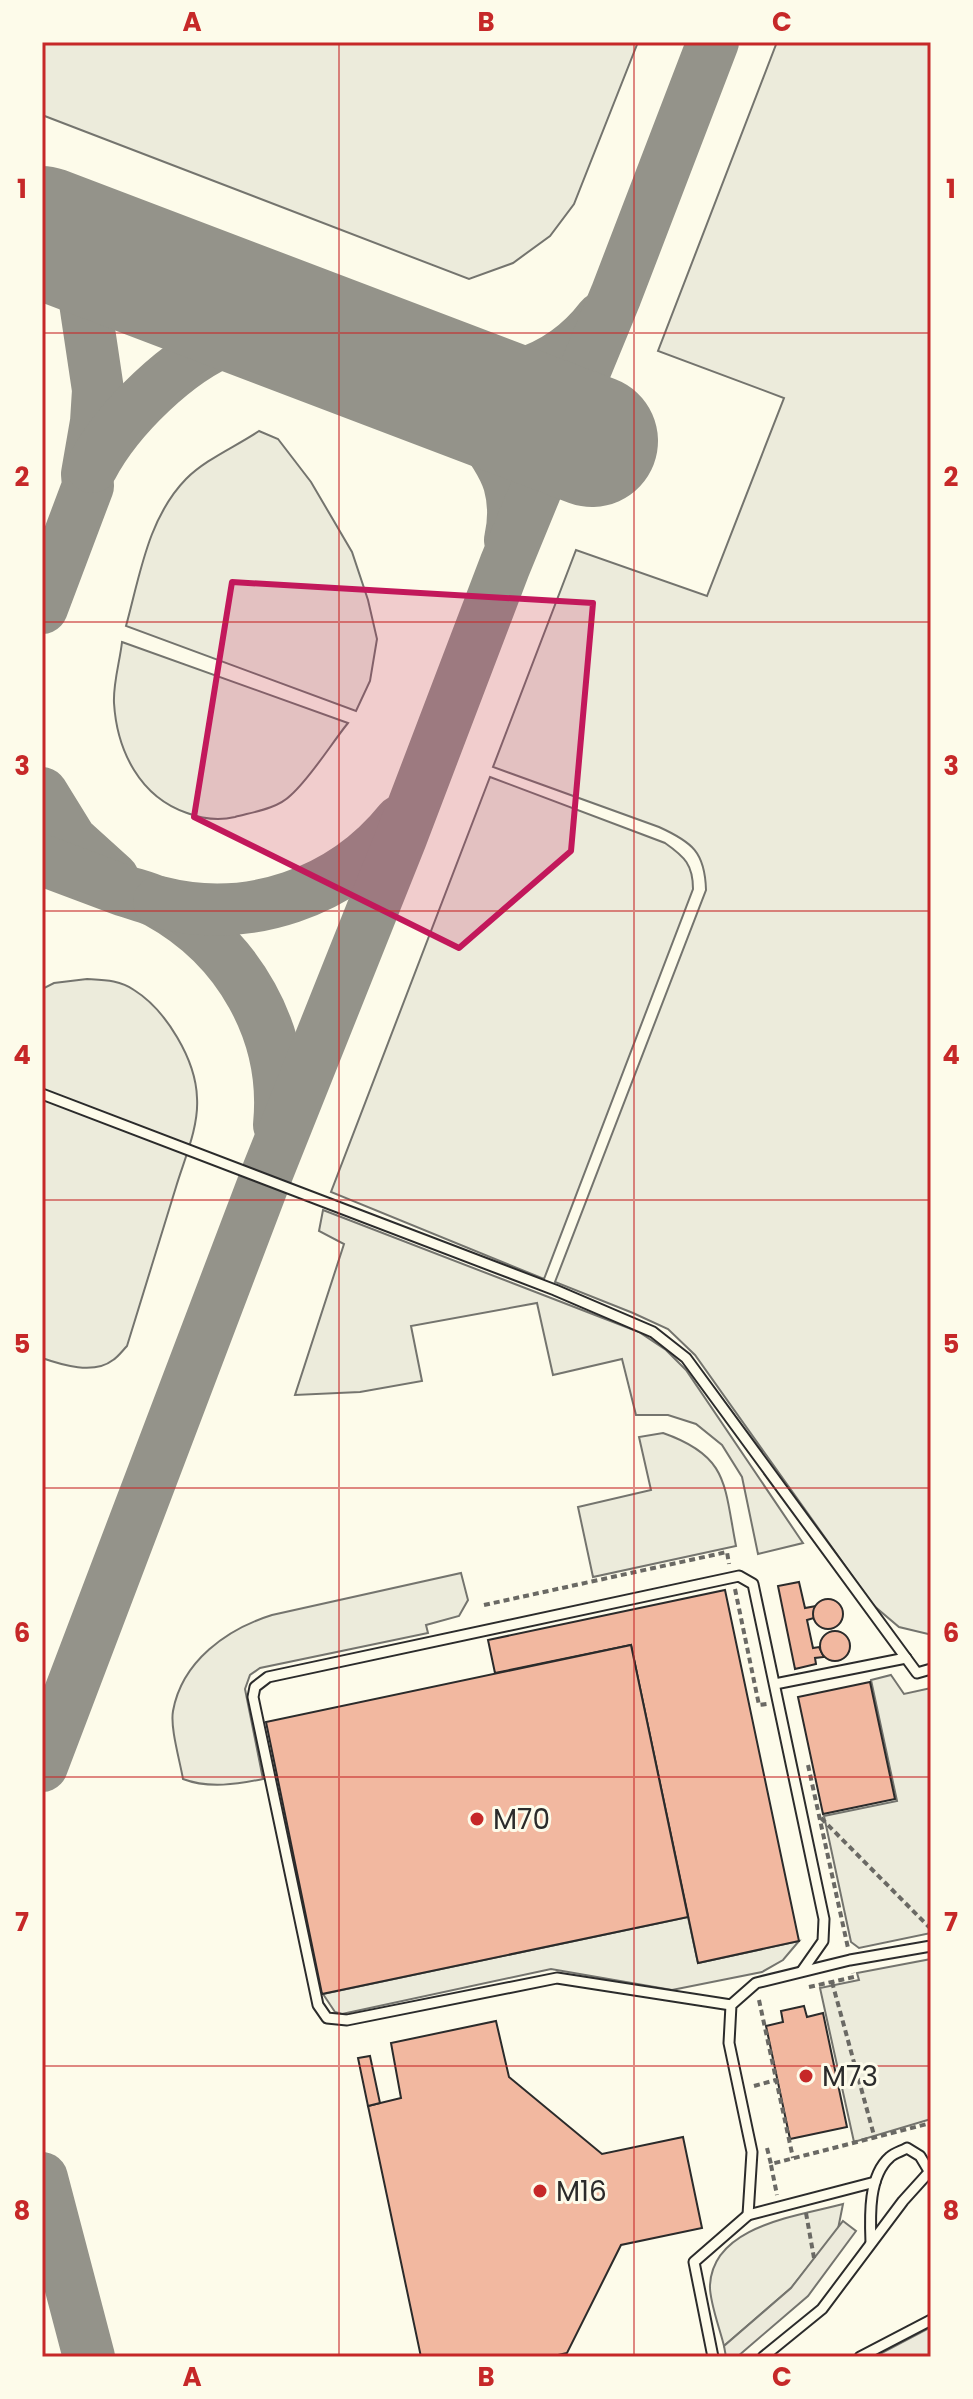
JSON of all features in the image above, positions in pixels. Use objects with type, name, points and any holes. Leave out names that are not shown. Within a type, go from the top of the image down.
[{"type":"lane","points":[[42,1094],[555,1290],[653,1332],[686,1358],[917,1673],[931,1669]]},
{"type":"lane","points":[[731,2005],[557,1978],[347,2020],[327,2018],[318,2005],[253,1697],[255,1687],[268,1677],[739,1576],[753,1584],[824,1919],[823,1941],[802,1971]]},
{"type":"lane","points":[[775,1684],[906,1658]]},
{"type":"lane","points":[[748,2215],[752,2152],[729,2043],[731,2005],[756,1983],[850,1960],[931,1946]]},
{"type":"lane","points":[[763,2357],[822,2309],[930,2171],[920,2156],[907,2148],[889,2157],[875,2182],[869,2205],[871,2243]]},
{"type":"lane","points":[[713,2357],[694,2262],[748,2215],[875,2182]]},
{"type":"lane","points":[[860,2357],[931,2320]]},
{"type":"path","points":[[484,1605],[727,1552],[759,1705],[778,1701]]},
{"type":"path","points":[[804,1988],[854,1977],[806,1757]]},
{"type":"path","points":[[819,1816],[931,1929]]},
{"type":"path","points":[[832,1982],[875,2139]]},
{"type":"path","points":[[750,2008],[762,1998],[793,2158]]},
{"type":"path","points":[[754,2086],[776,2080]]},
{"type":"path","points":[[771,2164],[931,2123]]},
{"type":"path","points":[[767,2148],[782,2218],[806,2212],[814,2258]]},
{"type":"highlighted area","points":[[232,582],[593,603],[571,851],[459,948],[194,817]]},
{"type":"shaded area","points":[[42,42],[638,42],[574,204],[550,236],[513,263],[469,279],[42,115]]},
{"type":"shaded area","points":[[777,42],[931,42],[931,1633],[928,1634],[899,1627],[873,1605],[695,1355],[668,1329],[555,1282],[706,890],[705,877],[694,850],[670,832],[493,767],[576,550],[707,596],[784,398],[658,351]]},
{"type":"shaded area","points":[[259,431],[278,439],[311,482],[352,552],[377,639],[370,681],[356,711],[126,626],[147,548],[173,494],[202,465]]},
{"type":"shaded area","points":[[122,642],[348,723],[306,779],[279,804],[223,819],[187,813],[156,796],[144,784],[126,755],[114,703]]},
{"type":"shaded area","points":[[490,777],[665,843],[686,862],[693,881],[693,889],[544,1279],[331,1192]]},
{"type":"shaded area","points":[[87,979],[123,984],[146,999],[168,1023],[191,1068],[197,1109],[190,1143],[127,1346],[105,1365],[87,1368],[42,1358],[42,989],[54,983]]},
{"type":"shaded area","points":[[323,1210],[639,1332],[666,1350],[686,1370],[803,1543],[758,1554],[742,1477],[722,1445],[696,1424],[668,1415],[636,1415],[622,1359],[553,1375],[537,1303],[411,1326],[422,1381],[360,1392],[295,1395],[344,1244],[319,1231]]},
{"type":"shaded area","points":[[663,1433],[701,1452],[720,1475],[736,1546],[593,1577],[578,1507],[651,1490],[639,1437]]},
{"type":"shaded area","points":[[461,1573],[468,1600],[459,1616],[426,1625],[428,1633],[260,1668],[250,1675],[245,1689],[263,1779],[213,1785],[183,1779],[173,1726],[178,1693],[196,1662],[223,1638],[272,1615]]},
{"type":"shaded area","points":[[891,1675],[904,1694],[931,1688],[931,1933],[859,1948],[851,1942],[824,1816],[897,1801],[871,1680]]},
{"type":"shaded area","points":[[688,1917],[698,1963],[799,1941],[783,1960],[762,1972],[672,1990],[551,1969],[342,2014],[335,2012],[323,1994]]},
{"type":"shaded area","points":[[931,1959],[931,2119],[854,2142],[820,1988],[859,1980],[857,1973]]},
{"type":"shaded area","points":[[843,2204],[838,2229],[791,2288],[724,2346],[710,2285],[715,2265],[726,2249],[761,2226]]},
{"type":"shaded area","points":[[843,2221],[856,2231],[808,2296],[737,2357],[726,2357],[724,2346],[791,2288]]},
{"type":"shaded area","points":[[931,2327],[931,2357],[874,2357]]},
{"type":"building","points":[[799,1582],[805,1608],[816,1606],[814,1618],[807,1620],[813,1648],[819,1647],[824,1657],[815,1658],[816,1664],[795,1669],[778,1586]]},
{"type":"building","points":[[725,1590],[799,1941],[698,1963],[631,1645],[495,1673],[488,1640]]},
{"type":"building","points":[[828,1599],[839,1603],[843,1614],[839,1625],[828,1629],[817,1625],[813,1614],[817,1603]]},
{"type":"building","points":[[835,1631],[846,1635],[850,1646],[846,1657],[835,1661],[824,1657],[820,1646],[824,1635]]},
{"type":"building","name":"M70","points":[[631,1645],[688,1917],[322,1994],[266,1722]]},
{"type":"building","points":[[870,1682],[895,1799],[823,1814],[798,1697]]},
{"type":"building","name":"M73","points":[[804,2006],[807,2017],[823,2013],[847,2127],[790,2139],[766,2026],[783,2022],[781,2011]]},
{"type":"building","name":"M16","points":[[496,2021],[509,2077],[602,2154],[683,2137],[702,2228],[621,2245],[567,2353],[549,2357],[421,2357],[368,2106],[401,2098],[391,2043]]},
{"type":"building","points":[[370,2056],[380,2103],[368,2106],[358,2058]]},
{"type":"taxiway","points":[[42,1766],[268,1171],[401,838],[505,565],[616,295],[713,42]]},
{"type":"taxiway","points":[[42,237],[67,260],[84,296],[98,390],[88,486],[42,608]]},
{"type":"taxiway","points":[[424,374],[449,380],[474,381],[498,380],[522,374],[565,353],[601,318]]},
{"type":"taxiway","points":[[92,467],[133,410],[170,375],[210,348],[249,333],[310,333]]},
{"type":"taxiway","points":[[424,374],[460,408],[504,470],[513,504],[510,540]]},
{"type":"taxiway","points":[[42,793],[71,840],[113,878]]},
{"type":"taxiway","points":[[159,902],[193,908],[226,909],[291,897],[322,884],[350,867],[377,846],[400,821]]},
{"type":"taxiway","points":[[42,860],[157,902],[212,943],[234,968],[266,1026],[280,1091],[279,1125]]},
{"type":"taxiway","points":[[42,2178],[89,2357]]},
{"type":"runway","points":[[42,232],[592,441]]},
{"type":"place","name":"M70","points":[[477,1819]]},
{"type":"place","name":"M73","points":[[806,2076]]},
{"type":"place","name":"M16","points":[[540,2191]]}]
